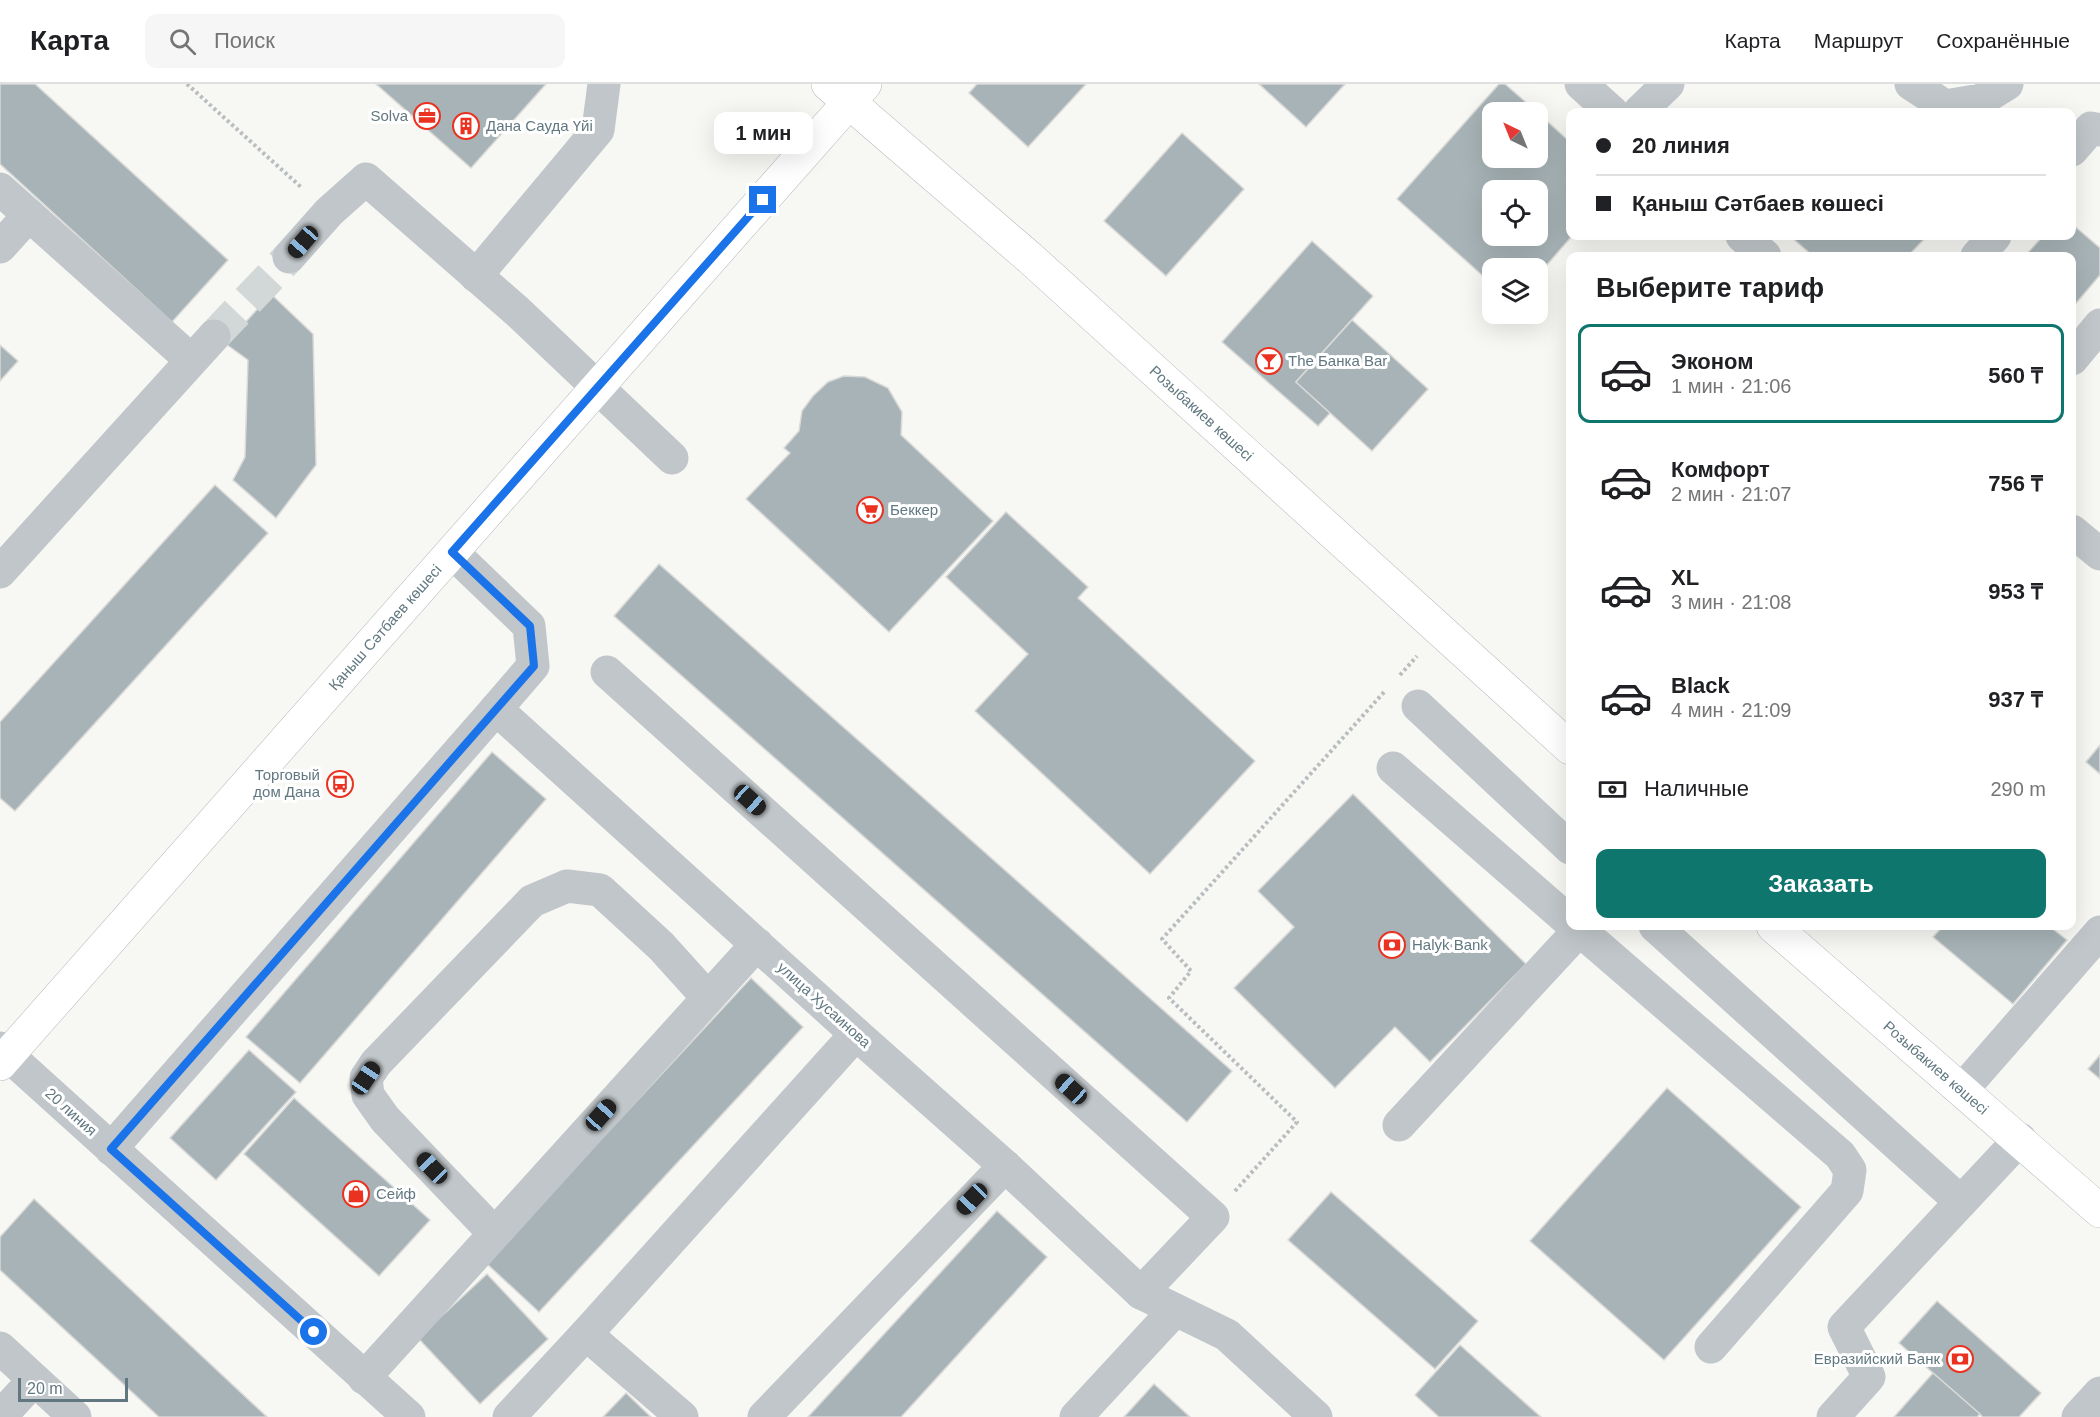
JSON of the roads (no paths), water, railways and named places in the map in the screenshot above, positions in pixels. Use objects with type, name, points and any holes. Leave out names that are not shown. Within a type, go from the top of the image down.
[{"type":"main road","name":"Қаныш Сәтбаев көшесі","points":[[3,1056],[598,388],[848,90]]},
{"type":"main road","name":"Розыбакиев көшесі","points":[[848,90],[1566,744]]},
{"type":"main road","name":"Розыбакиев көшесі","points":[[1778,930],[2100,1210]]},
{"type":"street","points":[[476,276],[598,130],[604,84]]},
{"type":"street","points":[[1581,84],[1608,108]]},
{"type":"street","points":[[1643,108],[1668,84]]},
{"type":"street","points":[[1911,84],[1944,106],[1981,100],[2007,84]]},
{"type":"street","points":[[2076,145],[2091,128],[2100,130]]},
{"type":"street","points":[[289,257],[329,212],[366,179],[518,312],[672,458]]},
{"type":"street","points":[[0,189],[191,360]]},
{"type":"street","points":[[0,247],[29,215]]},
{"type":"street","points":[[1747,240],[1760,252]]},
{"type":"street","points":[[1981,252],[1991,240]]},
{"type":"street","points":[[2076,354],[2100,325]]},
{"type":"street","points":[[0,572],[214,336]]},
{"type":"street","points":[[2076,534],[2100,554]]},
{"type":"street","points":[[111,1149],[534,666],[530,626],[452,552]]},
{"type":"street","points":[[608,672],[1213,1217],[1141,1293]]},
{"type":"street","points":[[1418,706],[1566,844]]},
{"type":"street","name":"улица Хусаинова","points":[[496,709],[1005,1166],[1141,1293],[1227,1335],[1316,1417]]},
{"type":"street","points":[[1393,768],[1566,916]]},
{"type":"street","points":[[494,1233],[385,1119],[368,1095],[366,1078],[376,1063],[532,901],[567,886],[600,890],[661,946],[708,998]]},
{"type":"street","points":[[1399,1125],[1573,930]]},
{"type":"street","points":[[1583,930],[1840,1155],[1850,1170],[1847,1191],[1712,1347]]},
{"type":"street","points":[[1659,930],[1961,1202]]},
{"type":"street","points":[[1962,1089],[2100,932]]},
{"type":"street","points":[[364,1377],[757,944]]},
{"type":"street","points":[[509,1417],[856,1034]]},
{"type":"street","name":"20 линия","points":[[3,1056],[111,1149],[409,1417]]},
{"type":"street","points":[[1833,1417],[1869,1377],[1844,1327],[2020,1139]]},
{"type":"street","points":[[764,1417],[1005,1166]]},
{"type":"street","points":[[1076,1417],[1175,1310]]},
{"type":"street","points":[[586,1334],[682,1417]]},
{"type":"street","points":[[0,1348],[75,1417]]},
{"type":"street","points":[[0,1417],[34,1380]]},
{"type":"street","points":[[2078,1417],[2100,1393]]},
{"type":"tunnel","points":[[214,336],[289,257]]},
{"type":"place","name":"Solva","points":[[427,116]]},
{"type":"place","name":"Дана Сауда Үйі","points":[[466,126]]},
{"type":"place","name":"The Банка Bar","points":[[1269,361]]},
{"type":"place","name":"Беккер","points":[[870,510]]},
{"type":"place","name":"Торговый дом Дана","points":[[340,784]]},
{"type":"place","name":"Halyk Bank","points":[[1392,945]]},
{"type":"place","name":"Сейф","points":[[356,1194]]},
{"type":"place","name":"Евразийский Банк","points":[[1960,1359]]}]
